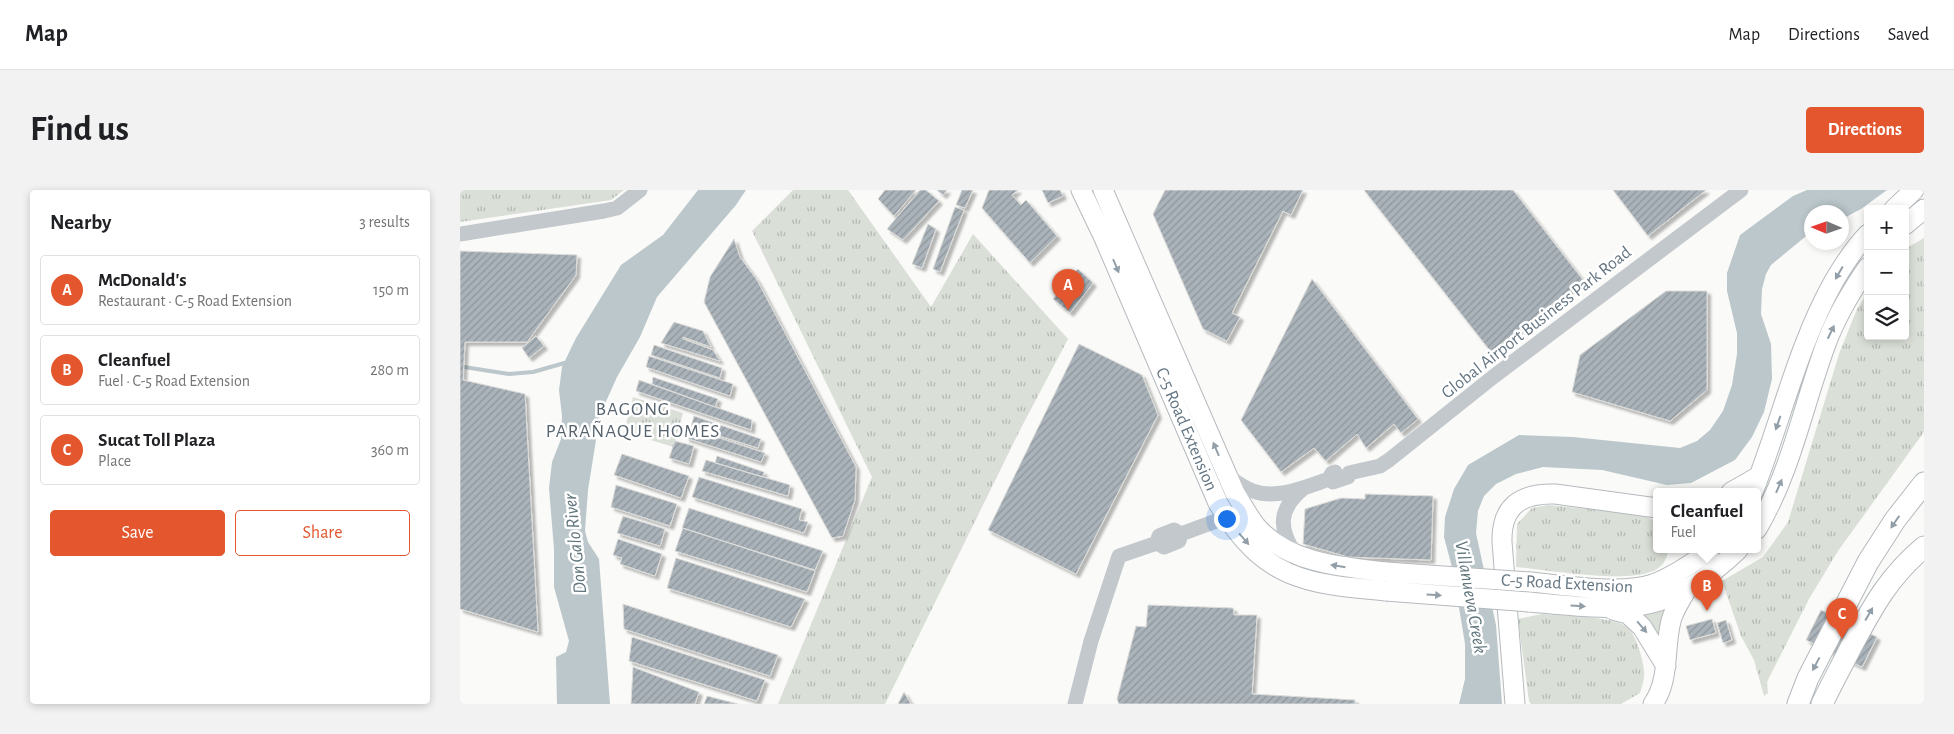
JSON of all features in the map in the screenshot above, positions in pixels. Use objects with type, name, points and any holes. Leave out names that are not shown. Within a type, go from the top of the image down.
[{"type":"highway","points":[[1798,704],[1808,678],[1868,562],[1895,520],[1924,483]]},
{"type":"highway","points":[[1822,704],[1884,589],[1896,572],[1924,546]]},
{"type":"main road","name":"C-5 Road Extension","points":[[1081,190],[1104,238],[1211,486],[1227,517],[1242,538],[1274,566],[1315,583],[1336,587],[1386,582],[1530,582],[1617,589],[1653,584],[1668,577],[1705,553]]},
{"type":"main road","name":"C-5 Road Extension","points":[[1103,190],[1229,477],[1246,512],[1267,537],[1294,552],[1321,563],[1386,582],[1529,602],[1602,607],[1637,606],[1687,589],[1718,568],[1735,553]]},
{"type":"main road","points":[[1898,205],[1914,190]]},
{"type":"main road","points":[[1909,222],[1924,209]]},
{"type":"main road","points":[[1104,238],[1122,230]]},
{"type":"main road","points":[[1744,488],[1756,484],[1808,335],[1826,295],[1845,262],[1864,239]]},
{"type":"main road","points":[[1761,522],[1770,507],[1785,472],[1826,343],[1844,305],[1864,273]]},
{"type":"main road","points":[[1516,703],[1502,542],[1503,521],[1510,509],[1522,499],[1542,494],[1555,494],[1653,507]]},
{"type":"main road","points":[[1668,577],[1678,563],[1682,553]]},
{"type":"main road","points":[[1653,704],[1658,696],[1666,666],[1668,641],[1675,609],[1687,589]]},
{"type":"main road","points":[[1602,607],[1628,614],[1635,619],[1649,635],[1666,666]]},
{"type":"street","points":[[460,234],[604,211],[616,208],[640,190]]},
{"type":"street","name":"Global Airport Business Park Road","points":[[1229,477],[1245,488],[1261,494],[1283,493],[1329,479],[1333,482],[1338,481],[1348,477],[1349,473],[1380,466],[1493,377],[1741,190]]},
{"type":"street","points":[[1294,552],[1285,538],[1283,521],[1290,503],[1304,488]]},
{"type":"street","points":[[1075,704],[1091,640],[1119,556],[1157,543],[1159,536],[1168,532],[1174,530],[1181,534],[1227,517]]},
{"type":"green space","points":[[460,190],[624,190],[611,200],[460,222]]},
{"type":"green space","points":[[793,190],[848,190],[931,307],[973,234],[1068,339],[1021,428],[885,704],[778,704],[872,477],[752,231]]},
{"type":"green space","points":[[1924,238],[1924,432],[1838,551],[1809,599],[1767,682],[1768,693],[1764,696],[1754,660],[1741,636],[1722,581],[1763,557],[1788,522],[1839,354],[1857,309],[1864,298],[1864,340],[1909,340],[1909,247]]},
{"type":"green space","points":[[633,397],[683,413],[674,447],[624,432]]},
{"type":"green space","points":[[1548,505],[1640,514],[1653,520],[1653,553],[1667,553],[1665,561],[1654,571],[1622,576],[1584,575],[1516,567],[1517,524],[1532,508]]},
{"type":"green space","points":[[1666,608],[1661,642],[1640,614]]},
{"type":"green space","points":[[1542,614],[1599,619],[1620,623],[1627,627],[1636,641],[1641,654],[1644,676],[1640,693],[1621,704],[1531,704],[1529,701],[1518,619]]},
{"type":"water","points":[[698,190],[746,190],[736,205],[657,297],[640,337],[617,377],[600,415],[588,490],[585,531],[588,542],[599,559],[610,704],[557,704],[556,657],[566,652],[569,641],[554,587],[554,549],[549,488],[552,462],[561,439],[562,416],[559,390],[562,367],[576,338],[621,265],[663,235]]},
{"type":"water","name":"Villanueva Creek","points":[[1807,190],[1887,190],[1849,215],[1849,205],[1804,205],[1804,238],[1771,265],[1766,274],[1762,289],[1761,314],[1771,344],[1772,379],[1764,412],[1752,437],[1735,460],[1691,483],[1667,485],[1602,470],[1543,467],[1516,474],[1496,484],[1484,496],[1478,511],[1476,533],[1496,625],[1502,704],[1459,704],[1465,679],[1465,644],[1453,571],[1444,537],[1445,517],[1454,489],[1468,465],[1519,435],[1573,437],[1680,448],[1697,441],[1710,430],[1723,411],[1732,385],[1737,354],[1737,333],[1727,291],[1727,273],[1740,235],[1793,196]]},
{"type":"building","points":[[885,190],[916,190],[894,216],[878,199]]},
{"type":"building","points":[[920,190],[926,190],[939,201],[903,240],[887,229]]},
{"type":"building","points":[[937,190],[947,190],[943,195]]},
{"type":"building","points":[[962,190],[973,190],[965,208],[956,205]]},
{"type":"building","points":[[989,190],[1018,190],[1012,195],[1021,205],[1026,200],[1057,236],[1030,263],[982,208]]},
{"type":"building","points":[[1042,190],[1060,190],[1063,196],[1048,203]]},
{"type":"building","points":[[1165,190],[1303,190],[1291,215],[1283,211],[1232,313],[1240,317],[1227,341],[1203,329],[1153,214]]},
{"type":"building","points":[[1364,190],[1513,190],[1583,280],[1491,352]]},
{"type":"building","points":[[1613,190],[1706,190],[1648,236]]},
{"type":"building","points":[[955,207],[964,210],[940,272],[933,269]]},
{"type":"building","points":[[928,224],[936,229],[922,268],[912,264]]},
{"type":"building","points":[[734,239],[740,257],[757,280],[856,467],[855,500],[843,536],[832,538],[704,302],[710,277]]},
{"type":"building","points":[[460,251],[577,255],[576,275],[527,342],[465,342],[463,380],[525,394],[538,632],[460,609]]},
{"type":"building","points":[[1078,269],[1093,283],[1070,313],[1053,299]]},
{"type":"building","points":[[1312,279],[1418,419],[1401,433],[1394,424],[1366,448],[1357,434],[1326,461],[1314,448],[1281,472],[1241,420]]},
{"type":"building","points":[[1666,291],[1707,291],[1707,390],[1670,421],[1572,392],[1580,355]]},
{"type":"building","points":[[674,322],[703,331],[711,347],[683,337],[683,339],[713,350],[720,361],[661,343]]},
{"type":"building","points":[[536,336],[544,346],[529,358],[522,348]]},
{"type":"building","points":[[1079,344],[1142,375],[1158,415],[1076,574],[988,530]]},
{"type":"building","points":[[654,345],[722,368],[720,378],[651,355]]},
{"type":"building","points":[[649,356],[733,384],[730,396],[646,367]]},
{"type":"building","points":[[653,377],[718,399],[715,407],[652,384]]},
{"type":"building","points":[[639,380],[752,420],[751,430],[636,391]]},
{"type":"building","points":[[694,416],[761,439],[758,448],[691,427]]},
{"type":"building","points":[[689,428],[765,453],[761,462],[686,438]]},
{"type":"building","points":[[675,441],[694,446],[689,464],[669,458]]},
{"type":"building","points":[[622,454],[689,476],[681,498],[614,475]]},
{"type":"building","points":[[717,456],[764,472],[763,477],[715,463]]},
{"type":"building","points":[[706,460],[790,485],[788,496],[702,471]]},
{"type":"building","points":[[699,477],[802,509],[799,520],[808,522],[804,533],[692,497]]},
{"type":"building","points":[[616,485],[677,504],[670,526],[611,507]]},
{"type":"building","points":[[1365,494],[1433,496],[1431,560],[1348,557],[1303,544],[1305,509],[1341,498],[1365,499]]},
{"type":"building","points":[[689,508],[823,551],[815,570],[682,528]]},
{"type":"building","points":[[623,516],[665,529],[660,546],[617,533]]},
{"type":"building","points":[[683,528],[815,571],[807,592],[675,551]]},
{"type":"building","points":[[618,539],[662,554],[655,576],[620,564],[622,558],[613,555]]},
{"type":"building","points":[[676,558],[805,599],[791,627],[667,588]]},
{"type":"building","points":[[623,604],[778,655],[770,676],[624,629]]},
{"type":"building","points":[[1148,605],[1233,608],[1234,615],[1257,615],[1252,694],[1355,700],[1355,704],[1119,704],[1117,699],[1136,626],[1146,627]]},
{"type":"building","points":[[1821,610],[1877,637],[1862,667],[1806,640]]},
{"type":"building","points":[[1712,619],[1716,633],[1690,640],[1686,626]]},
{"type":"building","points":[[1726,620],[1732,640],[1723,643],[1717,623]]},
{"type":"building","points":[[632,637],[765,680],[757,701],[629,661]]},
{"type":"building","points":[[633,667],[699,692],[695,704],[631,704]]},
{"type":"building","points":[[904,692],[911,704],[898,704]]},
{"type":"building","points":[[707,696],[738,704],[704,704]]},
{"type":"waterway","name":"Don Galo River","points":[[464,367],[509,374],[533,372],[568,362]]},
{"type":"place","name":"McDonald's","points":[[1068,310]]},
{"type":"place","name":"Cleanfuel","points":[[1707,611]]},
{"type":"place","name":"Sucat Toll Plaza","points":[[1842,639]]},
{"type":"district","name":"BAGONG PARAÑAQUE HOMES","points":[[633,419]]}]
